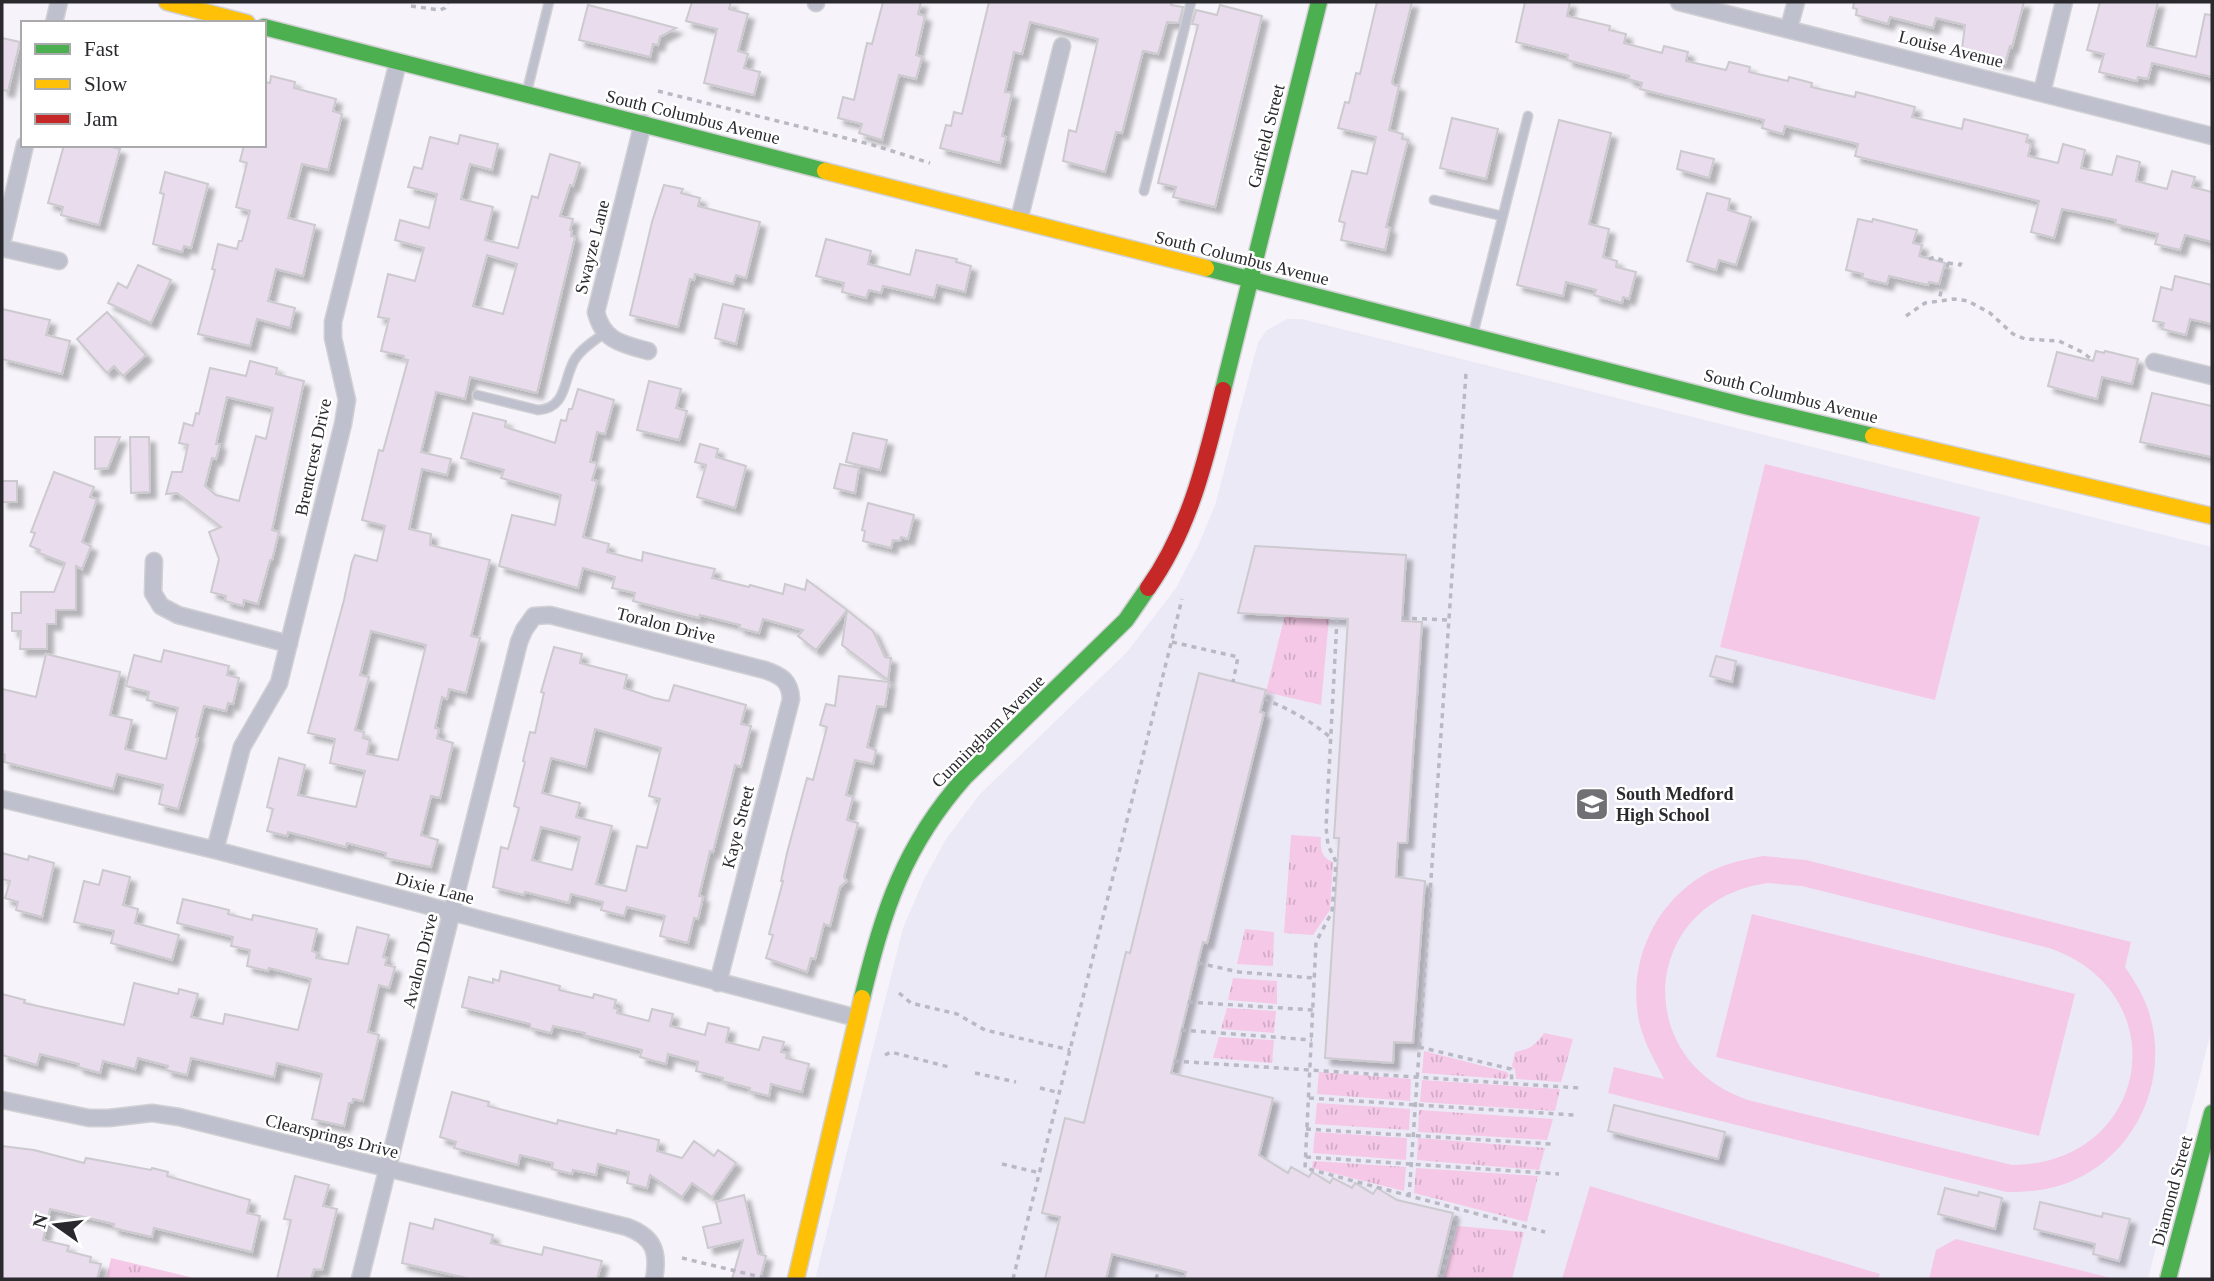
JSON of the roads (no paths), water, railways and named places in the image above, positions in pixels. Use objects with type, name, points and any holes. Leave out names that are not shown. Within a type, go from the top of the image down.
[{"type":"main road","points":[[167,2],[239,21]]},
{"type":"main road","name":"Garfield Street","points":[[1250,280],[1319,2]]},
{"type":"main road","name":"South Columbus Avenue","points":[[266,28],[1749,407],[2212,516]]},
{"type":"main road","name":"Cunningham Avenue","points":[[796,1279],[857,1018],[887,905],[902,869],[942,804],[965,777],[1111,636],[1165,565],[1202,474],[1250,280]]},
{"type":"main road","name":"Diamond Street","points":[[2168,1279],[2212,1113]]},
{"type":"street","points":[[54,21],[59,2]]},
{"type":"street","name":"Louise Avenue","points":[[1679,2],[2212,136]]},
{"type":"street","points":[[1789,28],[1796,2]]},
{"type":"street","points":[[2042,92],[2064,2]]},
{"type":"street","points":[[1019,220],[1062,46]]},
{"type":"street","name":"Brentcrest Drive","points":[[215,850],[242,747],[279,682],[347,400],[333,338],[333,322],[398,62]]},
{"type":"street","name":"Swayze Lane","points":[[605,333],[596,312],[598,299],[643,123]]},
{"type":"street","points":[[25,147],[2,245],[59,261]]},
{"type":"street","points":[[605,333],[618,341],[648,351]]},
{"type":"street","points":[[2154,362],[2212,376]]},
{"type":"street","points":[[154,561],[151,581],[153,593],[161,606],[178,615],[289,644]]},
{"type":"street","name":"Toralon Drive","points":[[534,615],[550,615],[765,670],[779,674],[786,681]]},
{"type":"street","name":"Avalon Drive","points":[[360,1279],[519,642],[534,615]]},
{"type":"street","name":"Kaye Street","points":[[718,983],[791,699],[786,681]]},
{"type":"street","name":"Dixie Lane","points":[[2,799],[215,850],[857,1018]]},
{"type":"street","name":"Clearsprings Drive","points":[[2,1100],[89,1118],[152,1113],[179,1117],[627,1227],[639,1231],[649,1239],[656,1256],[654,1279]]},
{"type":"lane","points":[[526,94],[549,2]]},
{"type":"lane","points":[[1144,191],[1191,2]]},
{"type":"lane","points":[[1472,337],[1528,116]]},
{"type":"lane","points":[[1434,200],[1503,216]]},
{"type":"lane","points":[[477,395],[538,410],[548,409],[556,404],[563,394],[575,358],[605,333]]},
{"type":"place","name":"South Medford High School","points":[[1592,804]]}]
